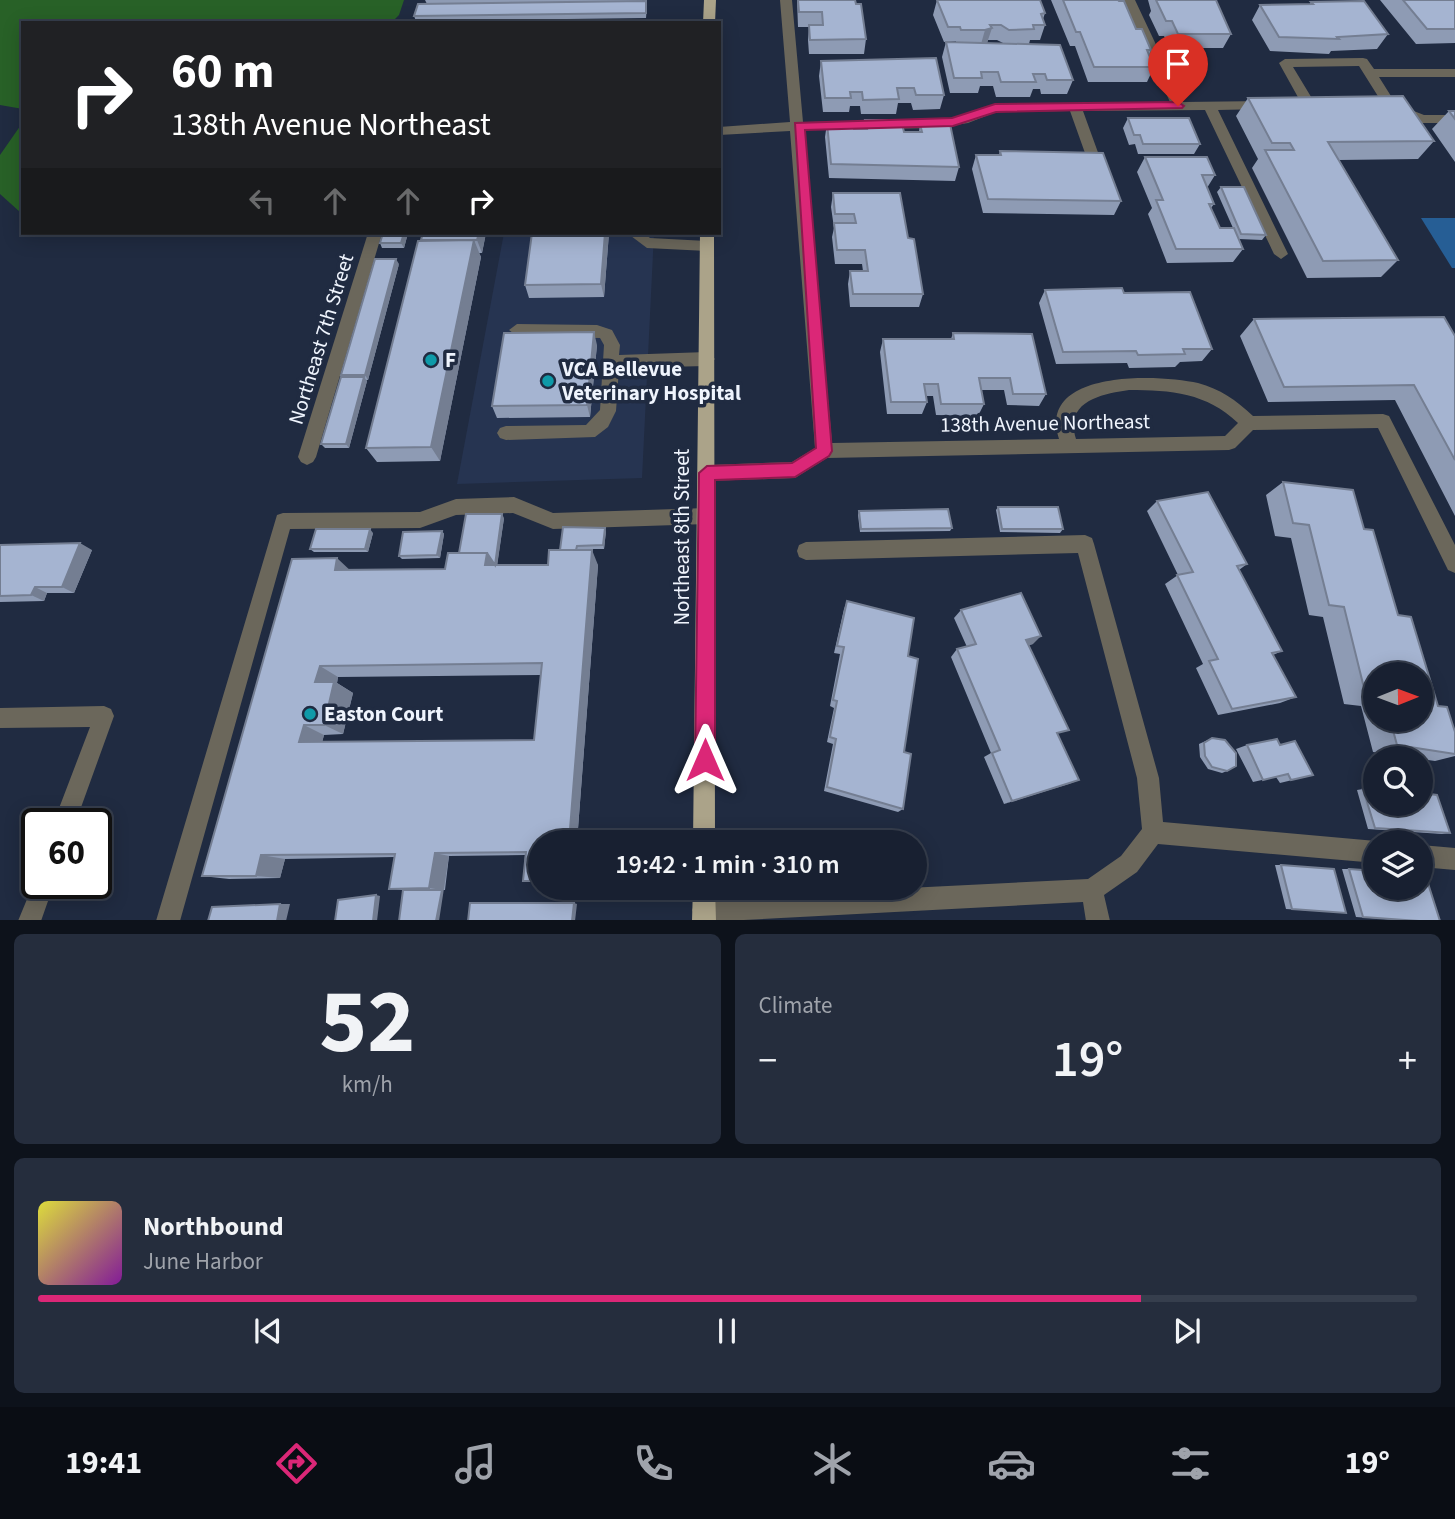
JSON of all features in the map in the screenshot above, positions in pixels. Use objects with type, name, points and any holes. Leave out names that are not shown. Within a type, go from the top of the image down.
[{"type":"main road","points":[[709,0],[709,21]]},
{"type":"main road","name":"Northeast 8th Street","points":[[704,830],[707,239]]},
{"type":"lane","points":[[707,473],[795,470],[824,451],[799,126],[786,0]]},
{"type":"lane","points":[[1129,0],[1178,106]]},
{"type":"lane","points":[[721,131],[799,126],[937,124],[963,120],[982,110],[995,108],[1303,105],[1285,63],[1363,62],[1390,105]]},
{"type":"lane","points":[[1370,73],[1455,73]]},
{"type":"lane","points":[[1209,105],[1281,254]]},
{"type":"lane","points":[[1363,105],[1390,105],[1422,119],[1455,119]]},
{"type":"lane","points":[[1055,158],[1093,158],[1075,107]]},
{"type":"lane","name":"Northeast 7th Street","points":[[307,457],[374,235]]},
{"type":"lane","points":[[636,235],[646,243],[707,239]]},
{"type":"lane","points":[[506,433],[589,432],[602,422],[608,411],[612,345],[606,334],[597,331],[517,330]]},
{"type":"lane","points":[[611,362],[707,359]]},
{"type":"lane","points":[[1070,445],[1064,424],[1072,404],[1087,392],[1107,386],[1165,385],[1193,390],[1214,396],[1249,423],[1382,421],[1455,564]]},
{"type":"lane","name":"138th Avenue Northeast","points":[[824,451],[1229,443],[1249,423]]},
{"type":"lane","points":[[168,920],[283,522],[420,520],[456,507],[514,505],[553,521],[707,516]]},
{"type":"lane","points":[[704,906],[1092,890],[1129,864],[1153,832],[1148,778],[1085,544],[806,551]]},
{"type":"lane","points":[[0,718],[104,716],[70,808]]},
{"type":"lane","points":[[1153,832],[1363,851]]},
{"type":"lane","points":[[1433,857],[1455,859]]},
{"type":"lane","points":[[1092,890],[1098,920]]},
{"type":"lane","points":[[29,920],[37,899]]},
{"type":"shaded area","points":[[504,235],[654,235],[642,478],[457,484]]},
{"type":"green space","points":[[0,0],[404,0],[399,15],[393,21],[21,21],[21,109],[0,105]]},
{"type":"green space","points":[[21,125],[21,212],[0,194],[0,155]]},
{"type":"water","points":[[1421,218],[1455,218],[1455,268],[1452,268]]},
{"type":"building","points":[[798,0],[855,0],[856,4],[861,4],[866,39],[810,40],[809,25],[823,25],[822,12],[799,12]]},
{"type":"building","points":[[937,0],[1040,0],[1045,13],[1041,14],[1045,25],[1033,25],[1034,29],[1009,30],[1001,25],[990,25],[992,28],[985,30],[948,27]]},
{"type":"building","points":[[1063,0],[1124,1],[1136,29],[1142,29],[1151,50],[1147,50],[1154,67],[1094,67]]},
{"type":"building","points":[[1156,0],[1216,0],[1231,34],[1178,34],[1172,21],[1166,21]]},
{"type":"building","points":[[1403,0],[1455,0],[1455,29],[1427,29]]},
{"type":"building","points":[[646,1],[646,13],[414,16],[418,4]]},
{"type":"building","points":[[1364,1],[1388,34],[1337,37],[1339,39],[1279,37],[1260,5],[1313,4],[1311,2]]},
{"type":"building","points":[[946,42],[1060,45],[1073,80],[1047,80],[1045,74],[1033,74],[1036,82],[1001,82],[998,72],[981,72],[982,78],[954,78]]},
{"type":"building","points":[[936,58],[944,95],[916,95],[914,88],[897,88],[899,99],[863,100],[862,92],[850,92],[851,98],[825,98],[821,61]]},
{"type":"building","points":[[1403,96],[1434,141],[1328,142],[1398,260],[1323,261],[1265,150],[1294,150],[1290,143],[1272,143],[1248,98]]},
{"type":"building","points":[[1128,118],[1189,118],[1200,144],[1143,144],[1140,135],[1134,135]]},
{"type":"building","points":[[865,120],[901,120],[904,132],[922,132],[920,124],[950,124],[959,167],[831,164],[827,123],[853,123],[854,129],[867,129]]},
{"type":"building","points":[[1000,151],[1103,153],[1121,201],[988,199],[976,155],[1001,155]]},
{"type":"building","points":[[1145,157],[1207,157],[1215,175],[1202,175],[1214,204],[1209,204],[1220,228],[1234,228],[1243,249],[1176,249],[1156,200],[1163,200]]},
{"type":"building","points":[[1221,187],[1244,187],[1266,235],[1241,234]]},
{"type":"building","points":[[833,193],[900,193],[908,238],[914,239],[923,294],[853,294],[850,271],[868,271],[865,250],[837,250],[834,223],[856,223],[854,214],[835,214]]},
{"type":"building","points":[[382,235],[403,235],[401,243],[380,243]]},
{"type":"building","points":[[422,235],[478,235],[477,240],[421,240]]},
{"type":"building","points":[[532,235],[605,235],[601,284],[525,285]]},
{"type":"building","name":"F","points":[[474,240],[431,447],[366,448],[418,241]]},
{"type":"building","points":[[375,259],[396,259],[365,375],[341,375]]},
{"type":"building","points":[[1122,288],[1124,293],[1190,292],[1212,349],[1183,349],[1185,354],[1138,355],[1136,351],[1063,352],[1045,290]]},
{"type":"building","points":[[1444,317],[1455,336],[1455,460],[1414,385],[1284,387],[1254,319]]},
{"type":"building","name":"VCA Bellevue Veterinary Hospital","points":[[594,332],[587,405],[492,406],[504,333]]},
{"type":"building","points":[[953,333],[1032,334],[1046,394],[1013,394],[1010,378],[979,378],[984,404],[941,404],[938,384],[924,384],[927,402],[891,402],[883,339],[954,339]]},
{"type":"building","points":[[341,377],[364,377],[346,444],[321,444]]},
{"type":"building","points":[[1283,482],[1353,490],[1364,529],[1373,530],[1398,615],[1411,617],[1425,662],[1363,662],[1363,684],[1344,607],[1329,605],[1309,525],[1293,523]]},
{"type":"building","points":[[1208,492],[1247,564],[1237,566],[1282,651],[1272,653],[1296,697],[1232,709],[1209,661],[1218,659],[1177,575],[1193,572],[1157,501]]},
{"type":"building","points":[[998,507],[1058,507],[1063,529],[1002,529]]},
{"type":"building","points":[[948,509],[952,528],[861,529],[859,511]]},
{"type":"building","points":[[466,514],[502,514],[495,565],[487,553],[459,553]]},
{"type":"building","points":[[563,527],[605,528],[603,545],[560,550]]},
{"type":"building","points":[[316,529],[370,529],[365,549],[310,549]]},
{"type":"building","points":[[442,531],[437,555],[399,556],[403,532]]},
{"type":"building","points":[[80,543],[62,587],[35,587],[31,595],[0,596],[0,545]]},
{"type":"building","name":"Easton Court","points":[[549,550],[592,550],[570,830],[528,830],[528,881],[523,881],[526,852],[435,853],[429,888],[389,889],[395,854],[261,855],[256,876],[202,876],[292,559],[337,558],[335,570],[445,569],[448,553],[487,553],[485,565],[548,565]],"holes":[[[542,663],[534,740],[299,742],[304,725],[324,725],[334,682],[315,682],[320,666]]]},
{"type":"building","points":[[1021,593],[1041,636],[1026,640],[1069,730],[1057,733],[1079,780],[1012,801],[992,753],[1000,750],[957,649],[976,644],[961,610]]},
{"type":"building","points":[[847,601],[914,618],[908,656],[918,659],[904,752],[911,754],[903,809],[827,787],[836,739],[830,737],[837,701],[833,700],[844,647],[837,646]]},
{"type":"building","points":[[1433,690],[1438,706],[1447,707],[1455,732],[1455,754],[1433,751],[1433,746],[1397,745],[1394,732],[1433,732]]},
{"type":"building","points":[[1212,738],[1225,740],[1236,753],[1236,766],[1227,771],[1212,767],[1205,756],[1204,743]]},
{"type":"building","points":[[1277,739],[1280,745],[1295,741],[1313,775],[1291,780],[1288,774],[1263,780],[1247,745]]},
{"type":"building","points":[[1433,794],[1437,795],[1450,833],[1433,830],[1375,828],[1371,816],[1433,816]]},
{"type":"building","points":[[1281,865],[1334,869],[1346,913],[1292,909]]},
{"type":"building","points":[[1349,869],[1363,870],[1363,900],[1433,899],[1440,920],[1363,917]]},
{"type":"building","points":[[403,890],[442,890],[436,920],[399,920]]},
{"type":"building","points":[[376,895],[373,920],[335,920],[338,900]]},
{"type":"building","points":[[470,903],[574,903],[572,920],[468,920]]},
{"type":"building","points":[[280,904],[277,920],[208,920],[212,907]]},
{"type":"place","name":"F","points":[[431,360]]},
{"type":"place","name":"VCA Bellevue Veterinary Hospital","points":[[548,381]]},
{"type":"place","name":"Easton Court","points":[[310,714]]},
{"type":"route","points":[[705,760],[707,473],[795,470],[824,451],[799,126],[937,124],[963,120],[982,110],[995,108],[1178,106]]}]
